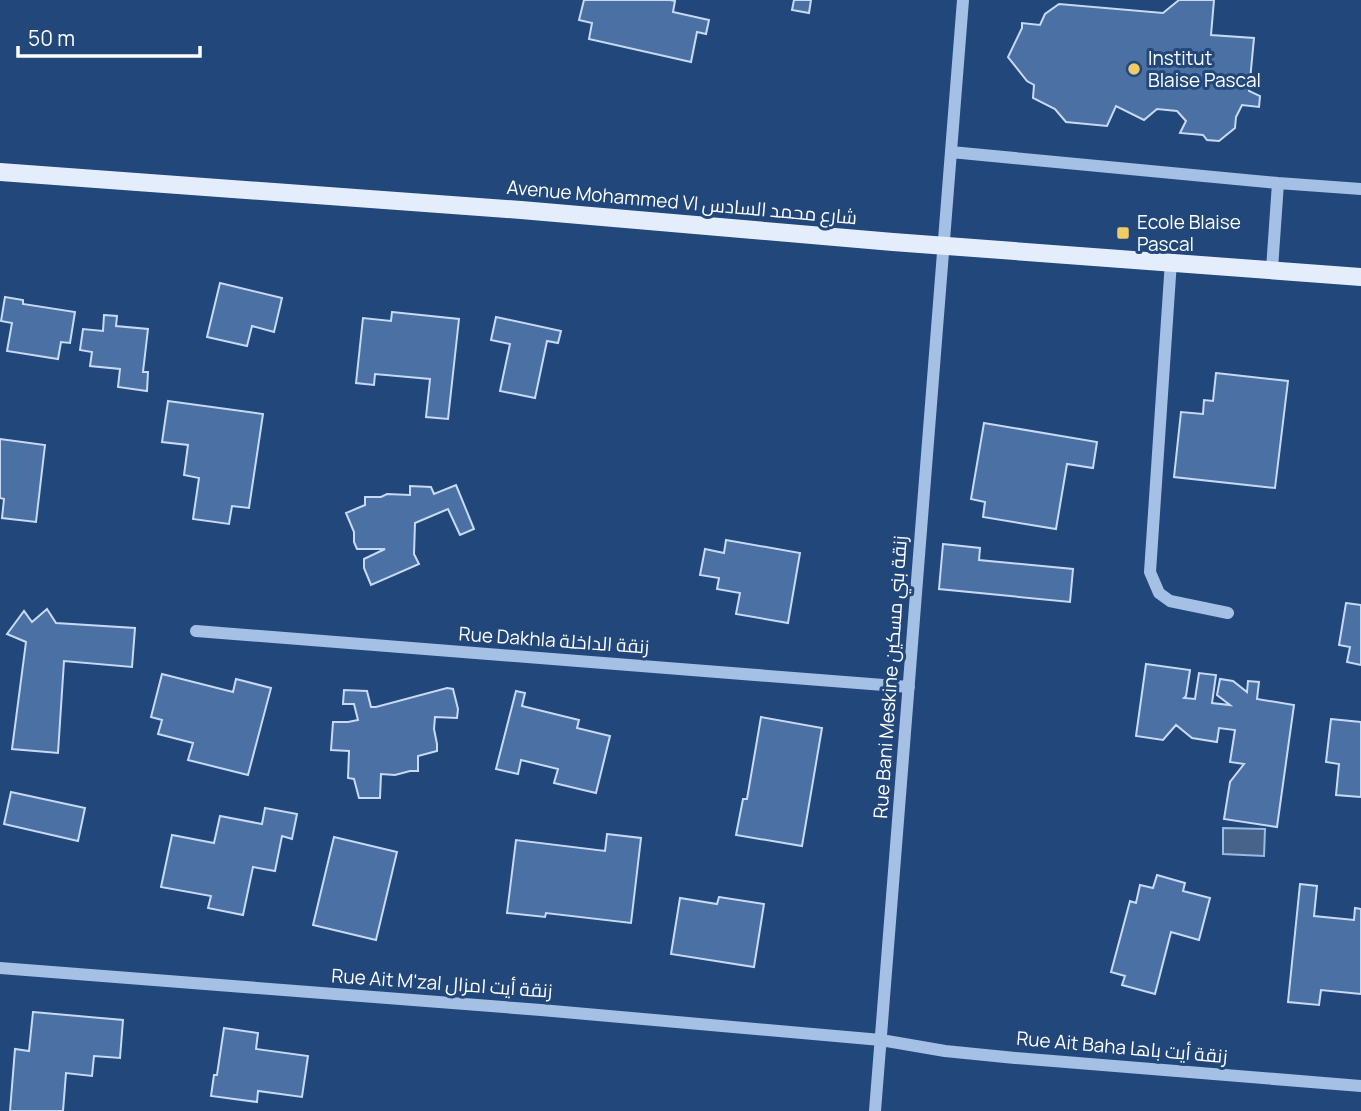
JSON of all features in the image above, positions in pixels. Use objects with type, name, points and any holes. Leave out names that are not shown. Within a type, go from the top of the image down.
[{"type":"main road","name":"Avenue Mohammed VI شارع محمد السادس","points":[[0,172],[521,210],[1361,277]]},
{"type":"street","name":"Rue Bani Meskine زنقة بني مسكين","points":[[875,1111],[963,0]]},
{"type":"street","points":[[951,152],[1361,189]]},
{"type":"street","points":[[1272,269],[1278,183]]},
{"type":"street","points":[[1171,261],[1150,572],[1159,593],[1170,601],[1228,612]]},
{"type":"street","name":"Rue Dakhla زنقة الداخلة","points":[[196,631],[909,687]]},
{"type":"street","name":"Rue Ait M'zal زنقة أيت امزال","points":[[0,968],[541,1010],[881,1040]]},
{"type":"street","name":"Rue Ait Baha زنقة أيت باها","points":[[881,1040],[945,1051],[1015,1058],[1361,1086]]},
{"type":"water","points":[[1223,828],[1265,829],[1264,856],[1223,854]]},
{"type":"building","points":[[584,0],[675,1],[673,12],[709,20],[706,34],[697,32],[691,62],[589,39],[592,23],[579,20]]},
{"type":"building","points":[[794,0],[811,0],[809,13],[792,10]]},
{"type":"building","name":"Institut Blaise Pascal","points":[[1179,0],[1214,0],[1211,35],[1254,38],[1249,91],[1260,96],[1259,107],[1242,105],[1236,117],[1235,128],[1219,141],[1207,140],[1203,135],[1180,133],[1186,121],[1177,111],[1157,109],[1144,120],[1116,106],[1107,126],[1066,122],[1055,109],[1033,98],[1034,85],[1027,81],[1008,57],[1022,23],[1040,25],[1045,14],[1059,4],[1163,13]]},
{"type":"building","points":[[220,283],[282,298],[274,332],[252,326],[247,346],[207,337]]},
{"type":"building","points":[[5,297],[23,300],[23,304],[75,312],[70,343],[61,342],[58,359],[7,351],[12,323],[1,321]]},
{"type":"building","points":[[392,312],[459,319],[448,419],[426,417],[430,379],[375,374],[374,385],[356,383],[363,318],[391,321]]},
{"type":"building","points":[[104,315],[117,316],[116,326],[148,329],[143,372],[148,372],[147,391],[118,387],[120,369],[90,366],[92,352],[80,350],[83,329],[103,331]]},
{"type":"building","points":[[496,317],[561,331],[558,343],[547,341],[535,398],[500,391],[510,344],[491,340]]},
{"type":"building","points":[[1216,373],[1288,381],[1275,488],[1174,477],[1181,412],[1203,414],[1204,400],[1213,401]]},
{"type":"building","points":[[168,401],[263,414],[249,508],[232,506],[229,524],[193,519],[199,478],[184,475],[188,445],[162,442]]},
{"type":"building","points":[[984,423],[1097,442],[1093,468],[1067,464],[1056,529],[983,517],[985,502],[971,499]]},
{"type":"building","points":[[0,439],[45,445],[36,522],[2,518],[4,499],[0,498]]},
{"type":"building","points":[[456,485],[474,529],[460,535],[448,509],[415,523],[414,554],[419,564],[371,585],[364,568],[364,559],[385,549],[357,549],[346,513],[365,505],[365,497],[410,495],[410,486],[431,487],[434,494]]},
{"type":"building","points":[[726,540],[800,553],[788,623],[736,614],[740,593],[717,589],[719,578],[700,575],[705,549],[724,553]]},
{"type":"building","points":[[943,544],[980,548],[979,560],[1073,569],[1070,602],[939,589]]},
{"type":"building","points":[[1346,603],[1361,605],[1361,665],[1347,662],[1350,647],[1339,645]]},
{"type":"building","points":[[47,609],[56,623],[135,628],[132,667],[64,661],[58,753],[12,749],[26,642],[7,634],[24,611],[32,622]]},
{"type":"building","points":[[1146,664],[1190,670],[1184,698],[1195,699],[1199,673],[1216,675],[1212,703],[1230,705],[1217,695],[1220,679],[1233,681],[1247,692],[1248,681],[1259,682],[1257,699],[1294,705],[1277,827],[1224,819],[1230,782],[1244,764],[1230,762],[1235,730],[1219,728],[1217,742],[1192,738],[1176,725],[1163,740],[1136,736]]},
{"type":"building","points":[[162,674],[233,692],[236,679],[271,688],[248,775],[188,760],[193,743],[158,734],[162,720],[151,717]]},
{"type":"building","points":[[447,688],[453,689],[458,709],[457,718],[435,717],[437,751],[418,756],[418,771],[395,775],[381,774],[380,798],[359,798],[354,779],[348,778],[349,751],[331,750],[333,722],[358,720],[354,704],[343,704],[344,690],[367,691],[371,707],[376,707]]},
{"type":"building","points":[[516,691],[525,693],[522,706],[579,720],[577,728],[610,736],[596,793],[554,783],[558,769],[521,760],[518,774],[496,769]]},
{"type":"building","points":[[761,717],[822,728],[802,846],[736,835],[743,799],[747,799]]},
{"type":"building","points":[[1331,719],[1361,722],[1361,797],[1336,795],[1339,764],[1326,762]]},
{"type":"building","points":[[11,792],[85,808],[78,841],[4,824]]},
{"type":"building","points":[[265,808],[297,814],[292,839],[282,836],[275,871],[253,867],[243,915],[208,908],[211,896],[161,887],[172,835],[214,843],[220,816],[262,824]]},
{"type":"building","points":[[607,834],[641,838],[631,923],[546,913],[545,917],[507,913],[516,840],[605,851]]},
{"type":"building","points":[[334,837],[397,852],[376,940],[313,925]]},
{"type":"building","points":[[1157,875],[1185,883],[1183,891],[1210,898],[1199,940],[1171,932],[1155,994],[1122,985],[1125,976],[1111,972],[1130,901],[1136,903],[1140,885],[1153,888]]},
{"type":"building","points":[[1300,884],[1317,886],[1314,916],[1354,920],[1355,908],[1361,909],[1361,994],[1321,990],[1319,1005],[1288,1002]]},
{"type":"building","points":[[719,897],[764,904],[754,967],[671,954],[680,898],[717,904]]},
{"type":"building","points":[[33,1012],[123,1020],[120,1058],[94,1056],[92,1076],[66,1073],[63,1111],[10,1111],[15,1049],[29,1051]]},
{"type":"building","points":[[224,1028],[258,1033],[256,1049],[308,1056],[302,1097],[258,1091],[257,1102],[211,1096]]},
{"type":"place","name":"Institut Blaise Pascal","points":[[1134,69]]},
{"type":"place","name":"Ecole Blaise Pascal","points":[[1123,233]]}]
